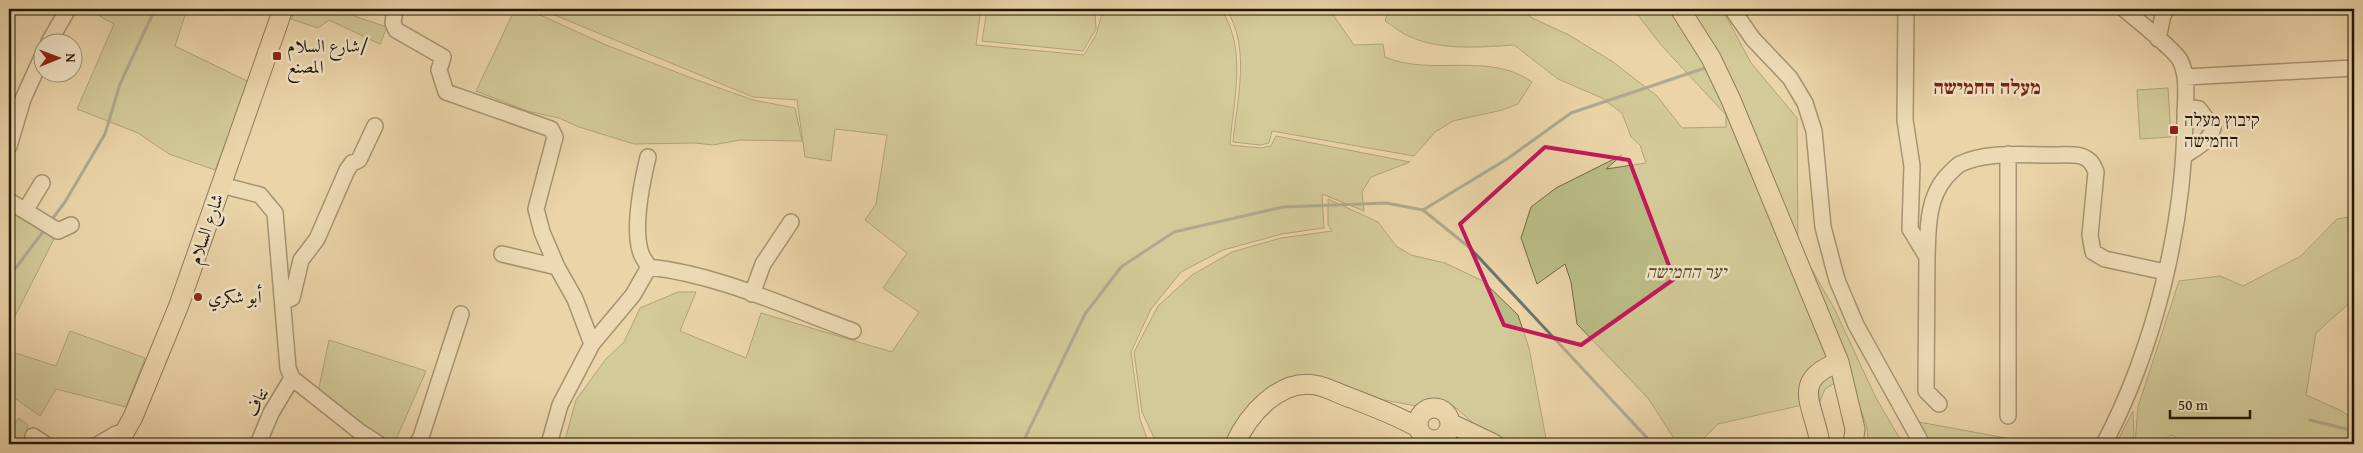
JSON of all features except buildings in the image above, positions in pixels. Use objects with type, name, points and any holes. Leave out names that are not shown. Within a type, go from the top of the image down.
[{"type":"main road","name":"شارع السلام","points":[[122,438],[179,305],[283,9]]},
{"type":"main road","points":[[1680,9],[1711,58],[1731,100],[1839,362],[1855,429],[1853,444]]},
{"type":"main road","points":[[1820,444],[1810,407],[1809,386],[1820,371],[1839,362]]},
{"type":"main road","points":[[1234,444],[1256,411],[1286,388],[1315,385],[1419,421]]},
{"type":"main road","points":[[1438,436],[1445,412],[1438,408],[1426,410],[1419,421],[1423,436],[1438,436],[1477,436],[1494,444]]},
{"type":"street","points":[[55,32],[68,9]]},
{"type":"street","points":[[395,9],[393,23],[396,30],[444,57],[440,70],[446,92],[551,129],[555,137],[536,209],[542,232],[557,267],[575,299],[592,344]]},
{"type":"street","points":[[1732,9],[1753,39],[1790,78],[1805,103],[1814,131],[1823,227],[1837,280],[1856,325],[1922,444]]},
{"type":"street","points":[[1906,9],[1905,120],[1912,166],[1910,229],[1927,257]]},
{"type":"street","points":[[2104,444],[2119,413],[2136,369],[2165,272],[2172,246],[2184,156],[2185,77],[2179,58],[2124,9]]},
{"type":"street","points":[[2158,39],[2166,9]]},
{"type":"street","points":[[2185,77],[2354,68]]},
{"type":"street","points":[[9,146],[32,80]]},
{"type":"street","points":[[2184,156],[2211,135],[2212,128],[2199,109],[2192,108],[2185,111]]},
{"type":"street","points":[[283,302],[292,298],[301,260],[317,239],[347,170],[352,163],[359,160],[375,126]]},
{"type":"street","points":[[2008,154],[2008,416]]},
{"type":"street","points":[[1939,404],[1926,391],[1929,225],[1934,194],[1946,177],[1959,164],[1984,157],[2008,154],[2071,156],[2087,159],[2094,165],[2096,172],[2090,235],[2093,252],[2104,259],[2165,272]]},
{"type":"street","points":[[648,156],[639,202],[639,235],[640,251],[649,268]]},
{"type":"street","points":[[25,211],[42,183]]},
{"type":"street","points":[[221,185],[260,195],[275,213],[288,368],[292,378],[358,438],[379,444]]},
{"type":"street","points":[[9,201],[58,232],[71,225]]},
{"type":"street","points":[[752,294],[763,264],[792,222]]},
{"type":"street","points":[[502,254],[557,267]]},
{"type":"street","points":[[649,268],[690,273],[716,280],[853,331]]},
{"type":"street","points":[[549,444],[560,405],[592,344],[633,295],[649,268]]},
{"type":"street","points":[[417,444],[421,437],[461,314]]},
{"type":"street","name":"نتاف","points":[[258,444],[271,413],[292,378]]},
{"type":"street","points":[[99,444],[116,434],[122,438]]},
{"type":"highlighted area","points":[[1545,147],[1629,160],[1674,279],[1581,345],[1504,325],[1460,224]]},
{"type":"green space","points":[[87,9],[187,9],[175,46],[249,82],[215,170],[169,154],[138,133],[77,109],[114,24]]},
{"type":"green space","points":[[297,9],[355,9],[354,16],[387,27],[380,44],[329,20],[318,28],[291,19]]},
{"type":"green space","points":[[515,9],[527,9],[606,45],[753,100],[795,108],[802,141],[740,140],[713,145],[695,143],[634,144],[579,127],[559,118],[527,111],[476,91]]},
{"type":"green space","points":[[540,9],[981,9],[976,45],[1084,55],[1096,35],[1103,10],[1176,11],[1183,9],[1221,9],[1229,25],[1237,58],[1236,93],[1230,145],[1261,148],[1271,146],[1276,136],[1410,162],[1371,177],[1362,192],[1364,211],[1322,194],[1324,228],[1282,234],[1223,250],[1181,272],[1151,309],[1131,352],[1140,419],[1149,444],[564,444],[576,400],[606,359],[624,342],[640,308],[678,292],[696,292],[680,331],[746,358],[761,313],[892,352],[919,312],[883,288],[907,253],[865,220],[876,204],[887,135],[835,129],[831,161],[805,157],[797,100],[753,97]]},
{"type":"green space","points":[[987,9],[1095,9],[1096,29],[1083,51],[982,41]]},
{"type":"green space","points":[[1226,9],[1329,9],[1354,45],[1383,44],[1385,57],[1403,63],[1421,65],[1497,68],[1515,73],[1532,82],[1518,104],[1502,110],[1453,121],[1435,132],[1414,156],[1272,131],[1269,143],[1260,145],[1233,142],[1239,91],[1240,56],[1234,24]]},
{"type":"green space","name":"יער החמישה","points":[[1389,9],[1519,9],[1532,18],[1569,35],[1613,62],[1657,96],[1682,128],[1726,127],[1726,115],[1662,46],[1633,9],[1722,9],[1751,63],[1797,118],[1798,245],[1835,310],[1876,398],[1903,444],[1868,444],[1867,427],[1848,375],[1825,389],[1820,401],[1718,424],[1698,444],[1687,444],[1675,440],[1648,398],[1577,324],[1571,282],[1565,264],[1537,284],[1521,238],[1531,207],[1556,188],[1622,155],[1606,169],[1646,163],[1640,145],[1631,137],[1622,113],[1602,98],[1558,79],[1514,45],[1462,47],[1423,41],[1404,34],[1385,21]]},
{"type":"green space","points":[[2168,88],[2171,137],[2140,139],[2137,90]]},
{"type":"green space","points":[[1328,199],[1378,222],[1396,246],[1411,255],[1445,263],[1483,281],[1518,315],[1529,348],[1547,444],[1508,444],[1481,430],[1455,407],[1437,400],[1416,406],[1384,400],[1317,377],[1285,380],[1229,444],[1157,444],[1142,412],[1134,352],[1158,306],[1192,275],[1232,252],[1281,238],[1332,231],[1328,225]]},
{"type":"green space","points":[[9,211],[54,239],[9,328]]},
{"type":"green space","points":[[2354,216],[2354,299],[2316,333],[2306,395],[2342,411],[2354,420],[2354,444],[2189,444],[2171,435],[2159,444],[2135,444],[2138,407],[2179,281],[2220,276],[2243,286],[2301,256],[2337,219]]},
{"type":"green space","points":[[70,331],[145,358],[126,407],[56,389],[40,416],[9,394],[9,351],[56,366]]},
{"type":"green space","points":[[329,340],[426,371],[394,444],[385,444],[318,392]]},
{"type":"green space","points":[[2133,411],[2134,435],[2130,444],[2116,444]]},
{"type":"green space","points":[[19,418],[28,425],[25,436],[29,444],[9,444],[9,432]]},
{"type":"green space","points":[[1919,422],[2022,441],[2028,444],[1928,444]]},
{"type":"waterway","points":[[50,222],[65,202],[105,134],[120,84],[155,9]]},
{"type":"waterway","points":[[1423,210],[1507,159],[1571,113],[1708,67]]},
{"type":"waterway","points":[[1022,444],[1085,314],[1121,267],[1174,232],[1283,207],[1386,203],[1423,210],[1470,248],[1649,440],[1664,444]]},
{"type":"waterway","points":[[9,277],[45,229]]},
{"type":"waterway","points":[[2310,420],[2354,431]]},
{"type":"place","name":"شارع السلام/ المصنع","points":[[277,56]]},
{"type":"place","name":"קיבוץ מעלה החמישה","points":[[2174,130]]},
{"type":"place","name":"أبو شكري","points":[[198,297]]},
{"type":"district","name":"מעלה החמישה","points":[[1987,87]]}]
